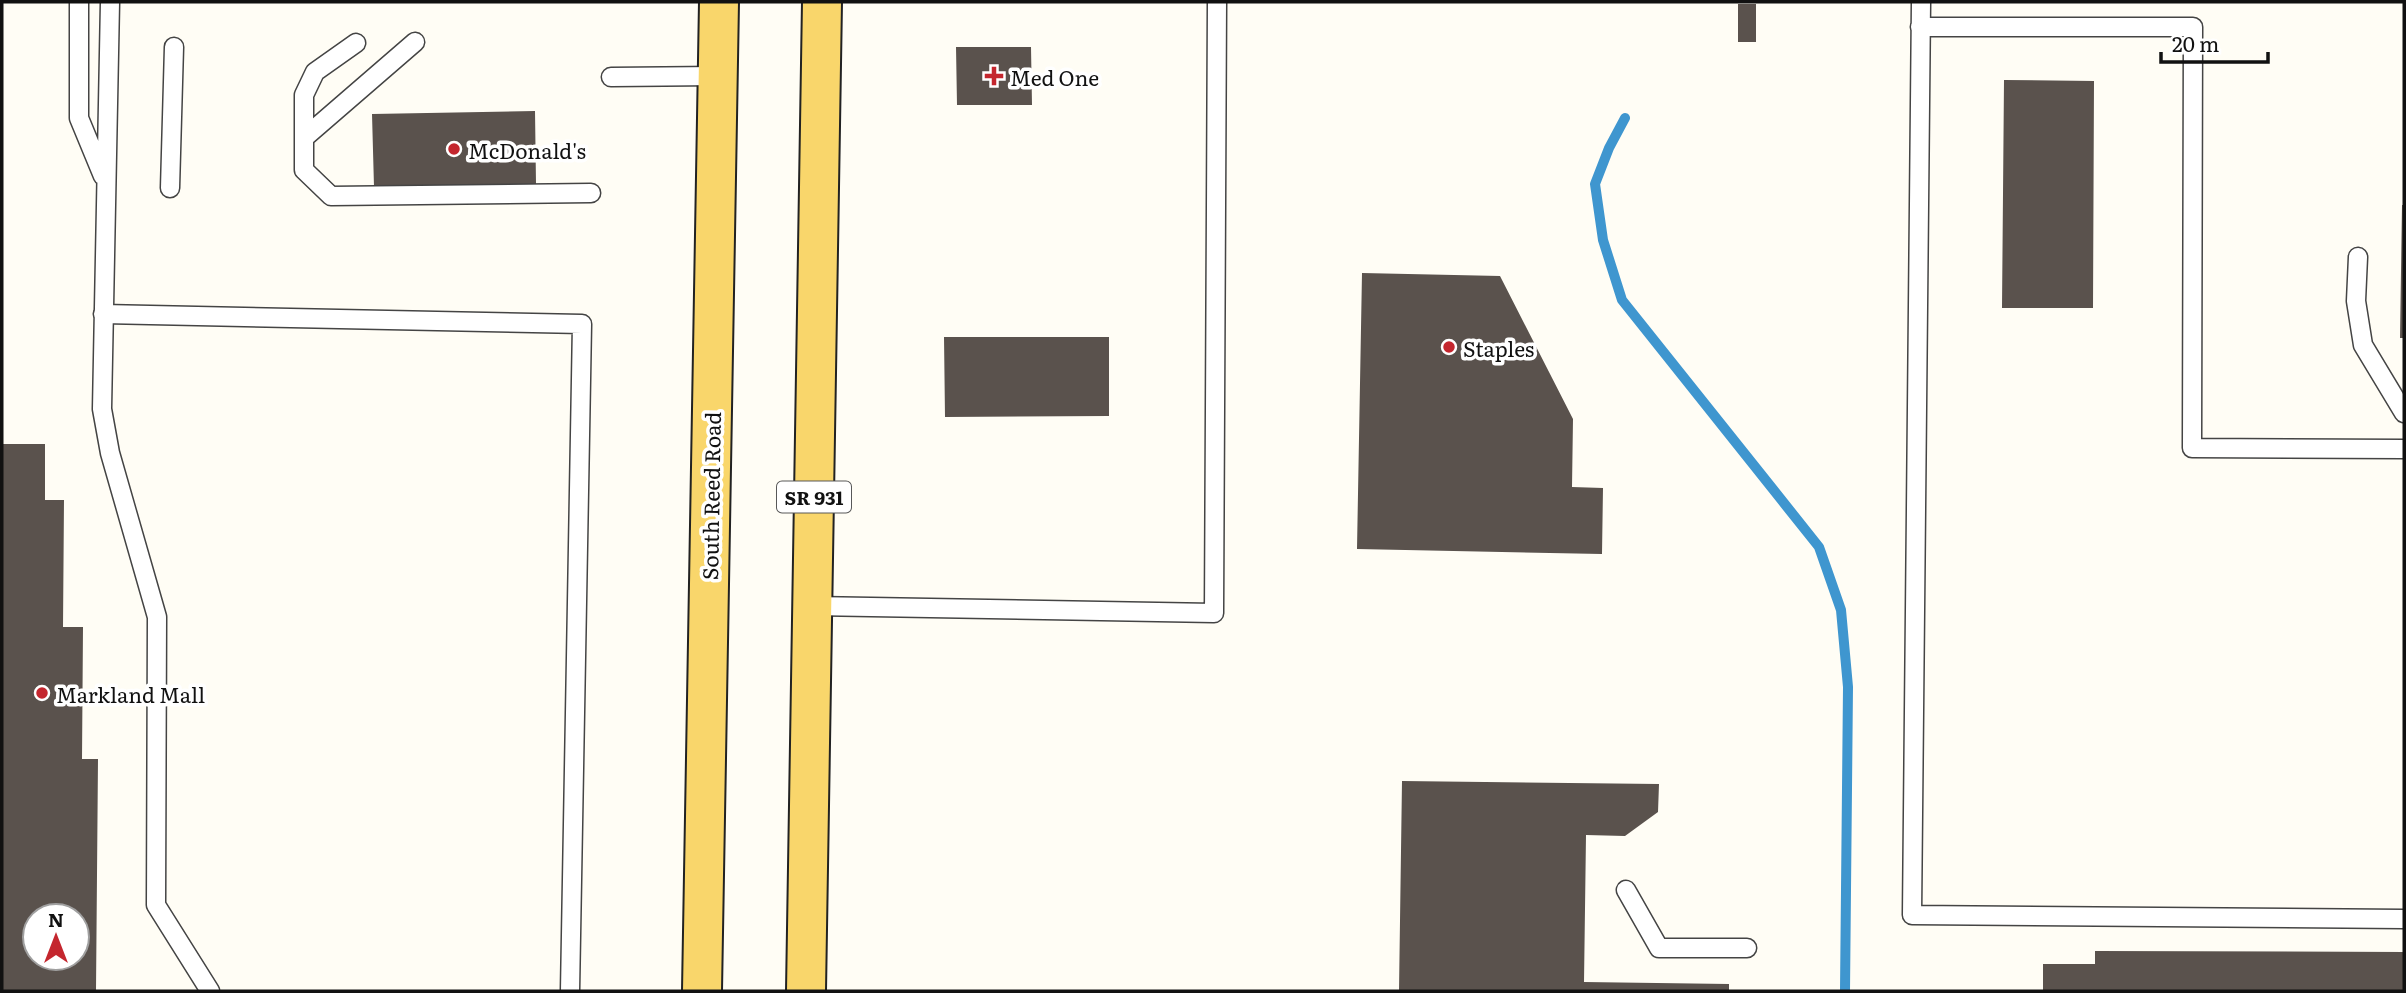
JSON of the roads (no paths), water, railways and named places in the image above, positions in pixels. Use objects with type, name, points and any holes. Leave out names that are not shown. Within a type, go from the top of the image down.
[{"type":"main road","name":"South Reed Road","points":[[702,991],[719,2]]},
{"type":"main road","name":"SR 931","points":[[806,991],[822,2]]},
{"type":"lane","points":[[79,2],[79,118],[106,183]]},
{"type":"lane","points":[[110,2],[103,409],[110,453],[156,617],[156,905],[210,991]]},
{"type":"lane","points":[[812,606],[1214,613],[1217,2]]},
{"type":"lane","points":[[1921,2],[1912,915],[2404,919]]},
{"type":"lane","points":[[1920,27],[2193,27],[2192,448],[2404,449]]},
{"type":"lane","points":[[304,138],[415,42]]},
{"type":"lane","points":[[356,43],[315,72],[304,95],[304,170],[331,195],[591,193]]},
{"type":"lane","points":[[170,188],[174,47]]},
{"type":"lane","points":[[611,77],[717,76]]},
{"type":"lane","points":[[2358,257],[2356,300],[2363,345],[2404,413]]},
{"type":"lane","points":[[103,314],[582,324],[570,991]]},
{"type":"lane","points":[[1626,890],[1659,948],[1748,948]]},
{"type":"waterway","points":[[1625,118],[1609,148],[1595,184],[1603,240],[1622,300],[1819,547],[1841,610],[1848,687],[1845,991]]},
{"type":"place","name":"Med One","points":[[994,76]]},
{"type":"place","name":"McDonald's","points":[[454,149]]},
{"type":"place","name":"Staples","points":[[1449,347]]},
{"type":"place","name":"Markland Mall","points":[[42,693]]}]
